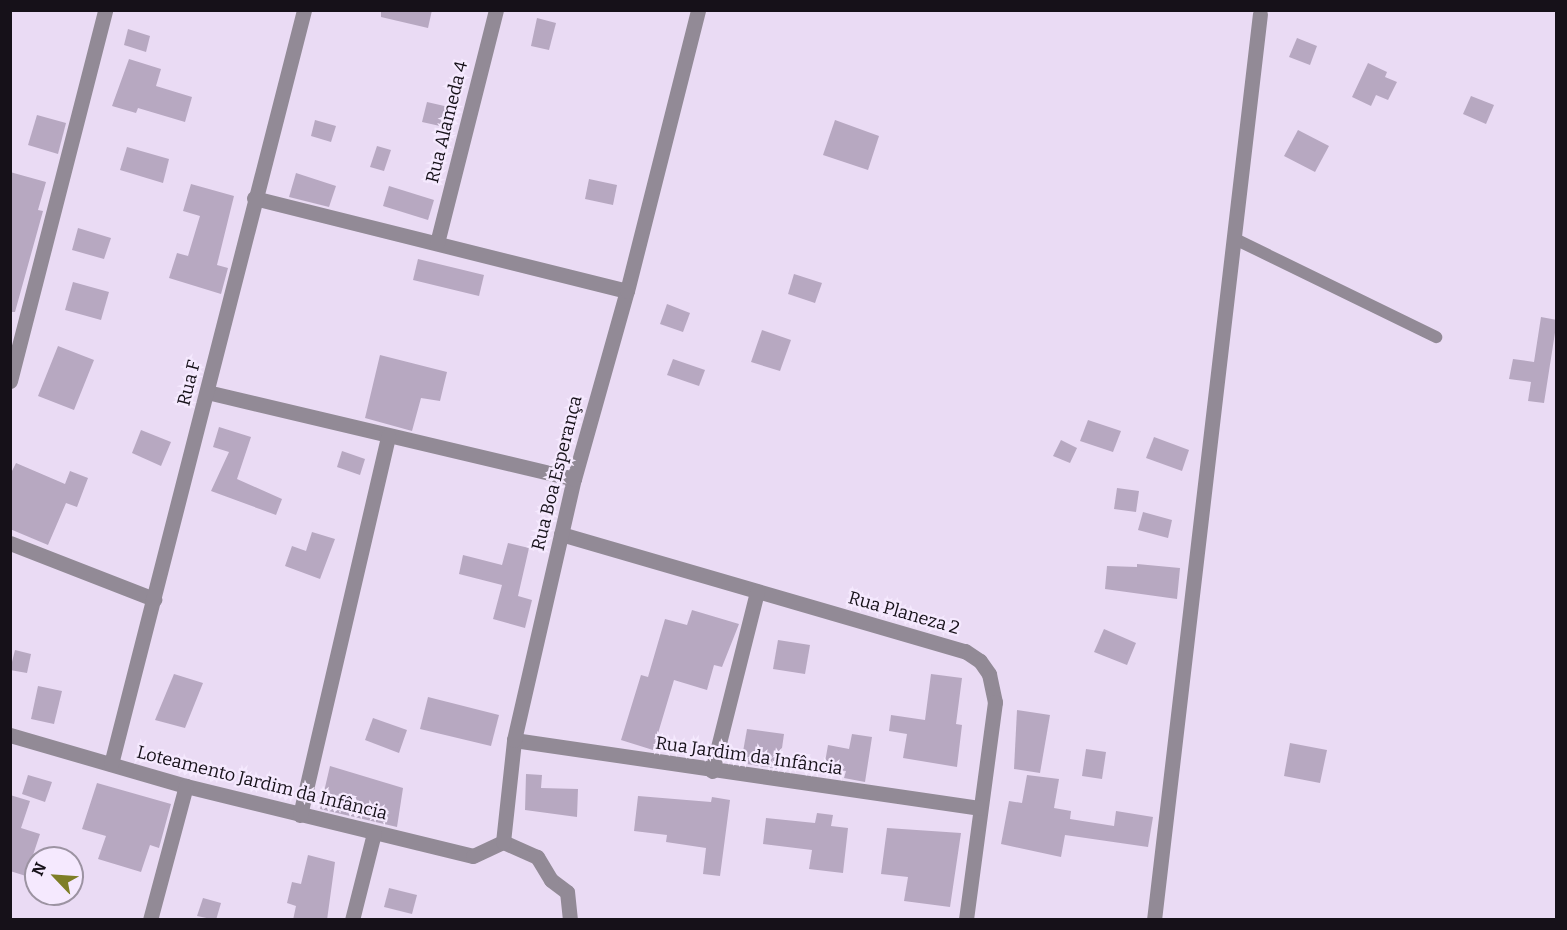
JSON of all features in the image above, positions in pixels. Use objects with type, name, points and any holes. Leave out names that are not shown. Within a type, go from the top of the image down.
[{"type":"street","points":[[10,381],[105,10]]},
{"type":"street","name":"Rua F","points":[[111,764],[207,392],[254,198],[304,10]]},
{"type":"street","name":"Rua Alameda 4","points":[[437,243],[496,10]]},
{"type":"street","name":"Rua Boa Esperança","points":[[503,842],[514,740],[561,534],[574,479],[627,291],[698,10]]},
{"type":"street","points":[[1154,920],[1260,14]]},
{"type":"street","points":[[254,198],[627,291]]},
{"type":"street","points":[[207,392],[574,479]]},
{"type":"street","points":[[300,815],[388,436]]},
{"type":"street","name":"Rua Planeza 2","points":[[561,534],[964,651],[980,661],[989,674],[995,702],[979,808],[966,920]]},
{"type":"street","points":[[10,543],[154,599]]},
{"type":"street","points":[[712,771],[757,591]]},
{"type":"street","name":"Loteamento Jardim da Infância","points":[[11,736],[186,786],[473,856],[503,842]]},
{"type":"street","name":"Rua Jardim da Infância","points":[[514,740],[712,771],[979,808]]},
{"type":"street","points":[[150,920],[186,786]]},
{"type":"street","points":[[352,920],[374,833]]},
{"type":"street","points":[[503,842],[537,857],[551,880],[567,892],[570,920]]},
{"type":"lane","points":[[1234,239],[1436,337]]},
{"type":"building","points":[[381,10],[432,10],[428,28],[381,17]]},
{"type":"building","points":[[537,18],[556,23],[549,50],[531,46]]},
{"type":"building","points":[[128,29],[150,36],[146,52],[124,45]]},
{"type":"building","points":[[1297,38],[1317,46],[1310,65],[1289,57]]},
{"type":"building","points":[[129,59],[161,69],[156,86],[192,97],[185,122],[138,108],[136,113],[112,106]]},
{"type":"building","points":[[1368,63],[1387,72],[1385,77],[1397,82],[1388,100],[1376,95],[1371,106],[1352,97]]},
{"type":"building","points":[[1471,96],[1494,105],[1486,124],[1463,114]]},
{"type":"building","points":[[427,102],[453,108],[449,128],[422,122]]},
{"type":"building","points":[[37,115],[66,123],[58,154],[28,145]]},
{"type":"building","points":[[315,120],[336,126],[331,142],[311,136]]},
{"type":"building","points":[[835,120],[879,136],[868,170],[823,155]]},
{"type":"building","points":[[1298,130],[1329,146],[1315,172],[1284,156]]},
{"type":"building","points":[[377,146],[391,150],[384,171],[370,167]]},
{"type":"building","points":[[127,147],[169,159],[163,183],[120,170]]},
{"type":"building","points":[[10,172],[46,182],[38,210],[43,211],[15,312],[10,312]]},
{"type":"building","points":[[296,173],[336,186],[329,207],[289,197]]},
{"type":"building","points":[[589,179],[617,185],[613,205],[585,199]]},
{"type":"building","points":[[191,184],[234,196],[217,265],[228,268],[221,294],[169,278],[177,253],[188,256],[200,216],[183,211]]},
{"type":"building","points":[[389,186],[434,200],[428,220],[383,206]]},
{"type":"building","points":[[78,228],[111,238],[104,259],[72,250]]},
{"type":"building","points":[[418,259],[484,275],[479,296],[413,280]]},
{"type":"building","points":[[794,274],[822,283],[815,303],[788,294]]},
{"type":"building","points":[[73,282],[109,292],[101,320],[65,310]]},
{"type":"building","points":[[667,304],[690,313],[683,332],[660,324]]},
{"type":"building","points":[[1541,317],[1557,320],[1544,403],[1528,401],[1531,382],[1509,379],[1513,359],[1534,362]]},
{"type":"building","points":[[762,330],[791,340],[780,371],[751,362]]},
{"type":"building","points":[[58,346],[94,360],[74,410],[38,396]]},
{"type":"building","points":[[380,355],[447,372],[440,401],[421,398],[412,431],[365,418]]},
{"type":"building","points":[[673,359],[705,370],[699,386],[667,375]]},
{"type":"building","points":[[1088,420],[1121,431],[1113,452],[1080,441]]},
{"type":"building","points":[[219,427],[251,437],[237,479],[282,499],[276,515],[211,491],[229,452],[213,447]]},
{"type":"building","points":[[141,430],[171,442],[161,466],[132,453]]},
{"type":"building","points":[[1154,437],[1189,450],[1182,471],[1146,458]]},
{"type":"building","points":[[1061,440],[1077,448],[1070,463],[1053,456]]},
{"type":"building","points":[[342,451],[365,459],[360,475],[337,467]]},
{"type":"building","points":[[16,463],[65,484],[70,471],[88,478],[77,507],[66,503],[48,545],[10,529],[10,475]]},
{"type":"building","points":[[1117,488],[1139,491],[1136,512],[1114,509]]},
{"type":"building","points":[[1143,512],[1172,520],[1168,538],[1138,530]]},
{"type":"building","points":[[312,532],[335,539],[320,579],[285,566],[292,546],[306,551]]},
{"type":"building","points":[[508,543],[529,548],[518,596],[532,600],[525,628],[493,619],[502,585],[459,574],[463,555],[502,565]]},
{"type":"building","points":[[1137,564],[1180,568],[1177,599],[1105,589],[1107,566],[1137,567]]},
{"type":"building","points":[[692,610],[739,624],[722,667],[714,665],[707,690],[674,680],[653,750],[621,740],[641,675],[648,677],[665,619],[687,625]]},
{"type":"building","points":[[1104,629],[1136,643],[1127,665],[1094,652]]},
{"type":"building","points":[[778,640],[810,645],[805,674],[773,669]]},
{"type":"building","points":[[15,650],[31,654],[27,673],[10,670]]},
{"type":"building","points":[[174,674],[203,683],[185,728],[155,720]]},
{"type":"building","points":[[931,674],[962,678],[956,724],[962,725],[957,767],[903,758],[907,734],[889,731],[891,715],[925,720]]},
{"type":"building","points":[[38,686],[62,691],[54,724],[31,719]]},
{"type":"building","points":[[428,697],[499,715],[491,746],[420,729]]},
{"type":"building","points":[[1017,710],[1050,715],[1040,773],[1014,769]]},
{"type":"building","points":[[373,718],[407,730],[399,753],[365,740]]},
{"type":"building","points":[[747,729],[784,734],[779,769],[741,763]]},
{"type":"building","points":[[852,734],[872,737],[865,782],[844,778],[846,771],[824,768],[828,745],[849,749]]},
{"type":"building","points":[[1290,743],[1327,750],[1320,783],[1284,776]]},
{"type":"building","points":[[1086,749],[1106,752],[1102,779],[1082,776]]},
{"type":"building","points":[[330,766],[403,788],[397,827],[320,809]]},
{"type":"building","points":[[526,774],[542,775],[541,788],[578,789],[577,817],[525,810]]},
{"type":"building","points":[[28,775],[52,782],[45,802],[22,794]]},
{"type":"building","points":[[1027,775],[1059,779],[1054,808],[1071,811],[1070,819],[1114,826],[1116,811],[1153,817],[1148,847],[1065,835],[1061,857],[1001,844],[1009,801],[1022,803]]},
{"type":"building","points":[[97,783],[171,804],[159,848],[150,845],[141,872],[98,859],[106,836],[82,829]]},
{"type":"building","points":[[10,795],[30,801],[21,828],[40,834],[36,846],[24,846],[24,875],[10,871]]},
{"type":"building","points":[[638,796],[711,802],[712,797],[730,800],[720,876],[703,874],[706,848],[666,842],[667,835],[634,831]]},
{"type":"building","points":[[817,813],[833,815],[831,826],[848,828],[843,873],[809,869],[812,850],[763,844],[766,818],[815,823]]},
{"type":"building","points":[[887,828],[961,833],[950,907],[904,901],[908,877],[881,874]]},
{"type":"building","points":[[308,855],[335,862],[327,920],[293,920],[296,906],[287,903],[292,882],[301,884]]},
{"type":"building","points":[[389,888],[417,895],[412,914],[384,907]]},
{"type":"building","points":[[203,898],[221,903],[216,920],[197,916]]}]
